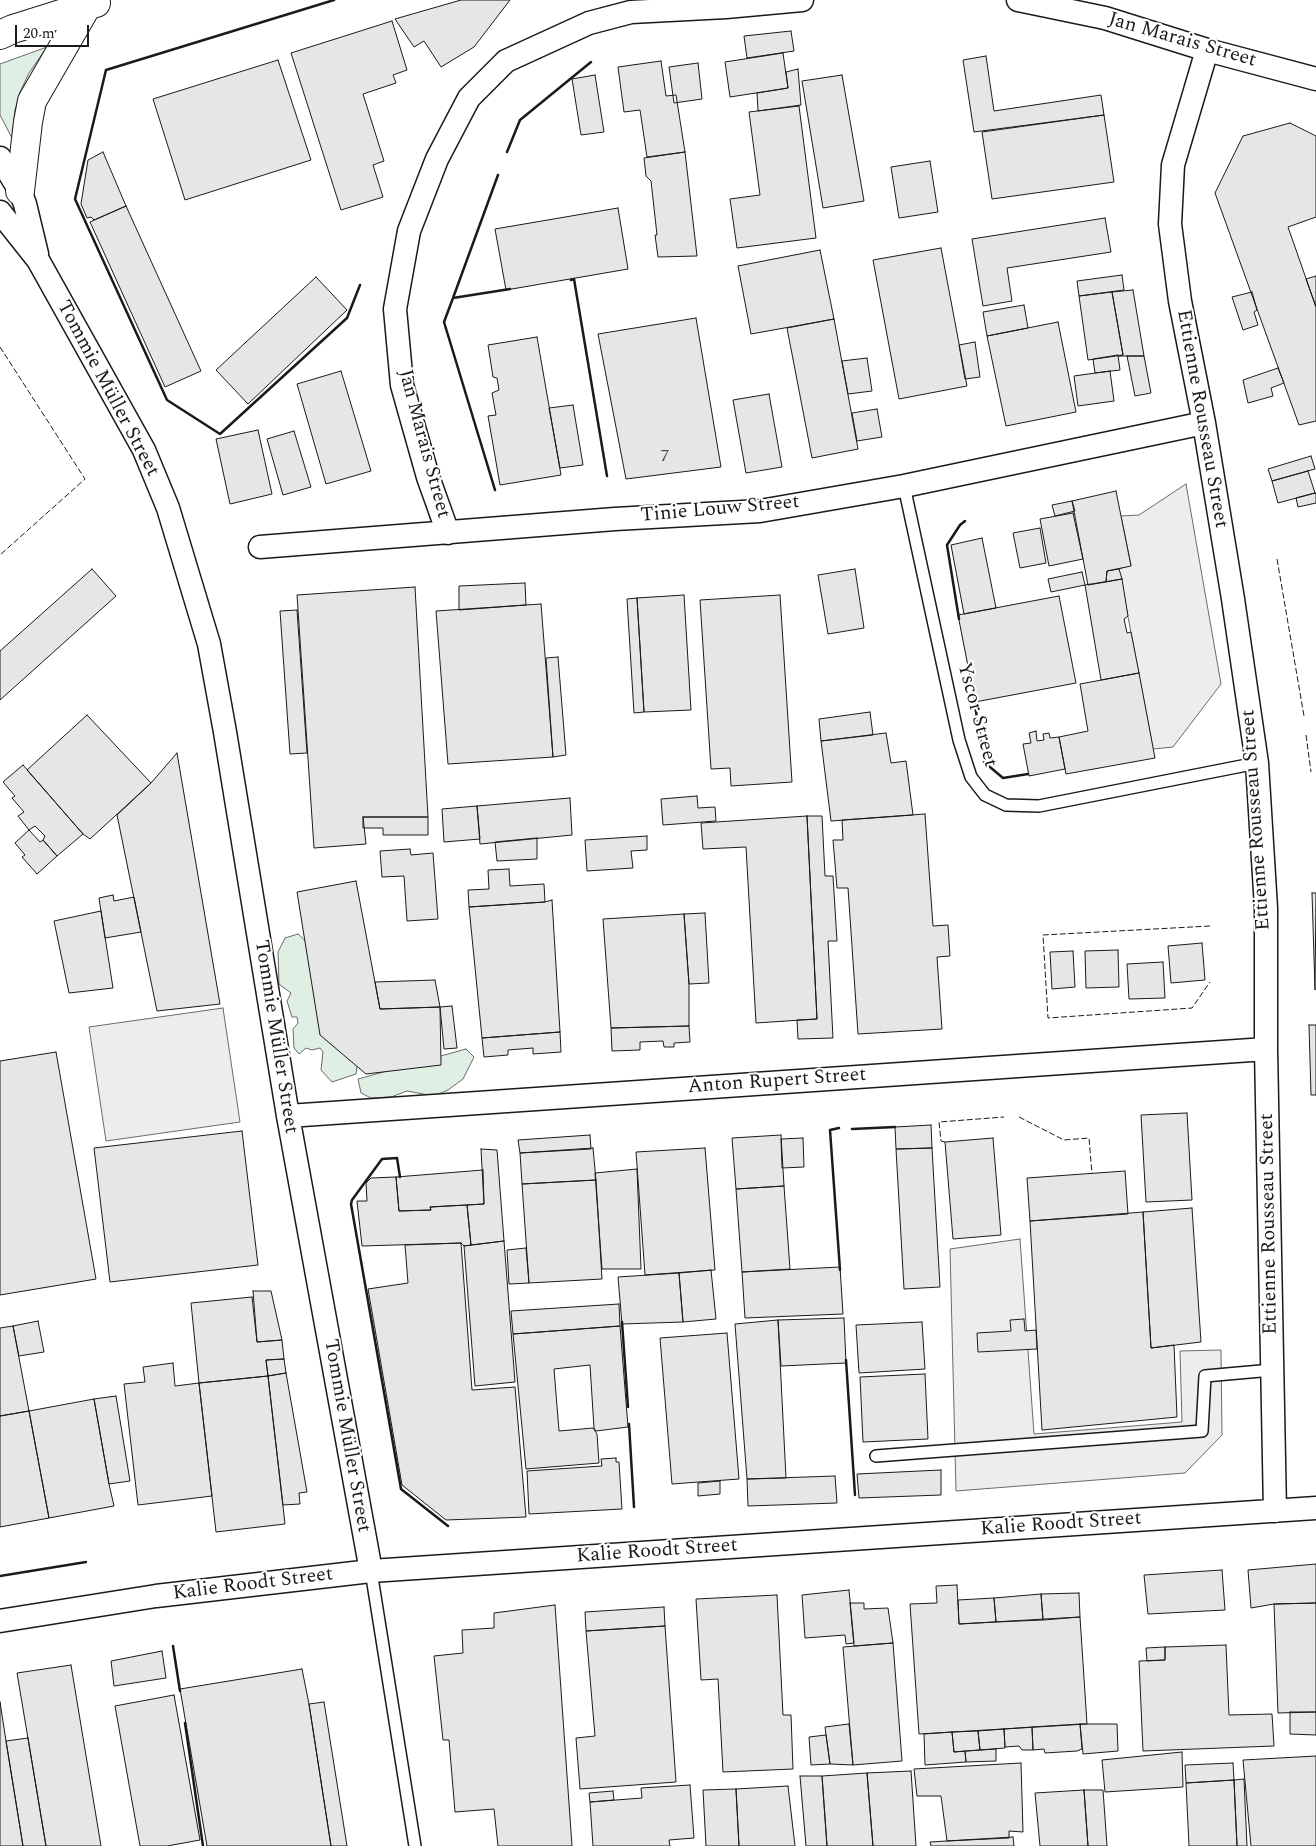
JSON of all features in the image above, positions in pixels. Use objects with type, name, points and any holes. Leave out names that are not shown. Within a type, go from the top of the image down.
[{"type":"main road","points":[[4,30],[97,2]]},
{"type":"main road","points":[[20,191],[32,102],[97,2]]},
{"type":"street","name":"Jan Marais Street","points":[[448,533],[428,477],[402,385],[395,309],[409,231],[437,159],[469,98],[506,61],[589,23],[631,12],[726,7],[802,0]]},
{"type":"street","name":"Jan Marais Street","points":[[1018,0],[1105,18],[1207,50],[1316,79]]},
{"type":"street","name":"Ettienne Rousseau Street","points":[[1207,50],[1173,165],[1170,224],[1180,301],[1204,423],[1233,599],[1257,763],[1266,908],[1266,1049],[1275,1511]]},
{"type":"street","name":"Tommie Müller Street","points":[[0,158],[20,191],[25,204],[38,260]]},
{"type":"street","name":"Tommie Müller Street","points":[[0,212],[38,260],[144,450],[168,508],[209,644],[224,722],[288,1116],[371,1571]]},
{"type":"street","name":"Tinie Louw Street","points":[[260,547],[615,519],[760,511],[904,486],[1204,423]]},
{"type":"street","name":"Anton Rupert Street","points":[[288,1116],[1266,1049]]},
{"type":"street","name":"Kalie Roodt Street","points":[[0,1621],[156,1596],[371,1571],[1316,1508]]},
{"type":"lane","name":"Yscor Street","points":[[904,486],[959,740],[970,777],[985,795],[1006,805],[1039,806],[1257,763]]},
{"type":"lane","points":[[876,1456],[1202,1431],[1205,1376],[1272,1370]]},
{"type":"lane","name":"Tommie Müller Street","points":[[371,1571],[415,1846]]},
{"type":"green space","points":[[47,47],[29,73],[20,92],[15,110],[12,138],[0,115],[0,64]]},
{"type":"green space","points":[[298,934],[314,949],[357,1066],[356,1074],[332,1082],[321,1070],[323,1052],[320,1048],[312,1050],[306,1048],[299,1054],[294,1048],[293,1029],[298,1023],[297,1017],[292,1017],[287,1001],[291,993],[279,984],[278,952],[285,938]]},
{"type":"green space","points":[[466,1049],[474,1057],[463,1079],[448,1090],[434,1096],[407,1091],[391,1097],[371,1098],[361,1093],[358,1079]]},
{"type":"shaded area","points":[[1186,484],[1221,684],[1173,747],[1153,749],[1119,569],[1131,565],[1121,516],[1139,515]]},
{"type":"shaded area","points":[[223,1008],[240,1122],[106,1141],[89,1027]]},
{"type":"shaded area","points":[[1020,1239],[1034,1434],[1182,1422],[1180,1351],[1221,1350],[1222,1435],[1185,1473],[956,1491],[950,1249]]},
{"type":"building","points":[[461,0],[510,0],[474,47],[441,67],[424,41],[414,47],[395,19]]},
{"type":"building","points":[[392,21],[407,70],[393,75],[396,83],[363,94],[384,161],[373,165],[383,197],[341,210],[291,53]]},
{"type":"building","points":[[791,31],[794,51],[747,58],[744,36]]},
{"type":"building","points":[[783,53],[788,88],[730,97],[725,62]]},
{"type":"building","points":[[986,56],[994,111],[1101,95],[1104,115],[974,132],[963,60]]},
{"type":"building","points":[[278,60],[311,160],[185,200],[153,99]]},
{"type":"building","points":[[661,61],[666,96],[676,95],[685,152],[647,157],[640,110],[624,112],[618,67]]},
{"type":"building","points":[[698,63],[702,99],[674,103],[669,67]]},
{"type":"building","points":[[798,69],[801,105],[758,111],[757,93],[788,88],[786,72]]},
{"type":"building","points":[[595,75],[604,132],[581,135],[572,79]]},
{"type":"building","points":[[842,75],[864,201],[823,208],[802,81]]},
{"type":"building","points":[[799,106],[816,238],[737,248],[730,199],[760,195],[749,112]]},
{"type":"building","points":[[1104,115],[1114,182],[992,199],[982,132]]},
{"type":"building","points":[[1290,123],[1316,136],[1316,217],[1288,227],[1316,307],[1316,421],[1299,425],[1215,193],[1243,136]]},
{"type":"building","points":[[103,152],[126,206],[94,220],[91,217],[87,218],[81,204],[88,160]]},
{"type":"building","points":[[685,152],[697,256],[658,257],[651,181],[646,176],[644,158]]},
{"type":"building","points":[[930,161],[938,212],[899,218],[891,167]]},
{"type":"building","points":[[126,206],[201,371],[165,387],[90,222]]},
{"type":"building","points":[[618,208],[628,269],[506,290],[495,229]]},
{"type":"building","points":[[1105,218],[1111,252],[1007,268],[1012,301],[983,306],[972,239]]},
{"type":"building","points":[[941,248],[967,386],[899,399],[873,260]]},
{"type":"building","points":[[820,250],[834,319],[751,334],[738,266]]},
{"type":"building","points":[[1122,275],[1124,290],[1079,296],[1077,281]]},
{"type":"building","points":[[1316,276],[1316,307],[1306,279]]},
{"type":"building","points":[[316,277],[347,310],[248,404],[216,370]]},
{"type":"building","points":[[1133,290],[1144,356],[1119,356],[1123,355],[1112,292]]},
{"type":"building","points":[[1112,292],[1123,355],[1088,360],[1079,296]]},
{"type":"building","points":[[1252,292],[1257,310],[1254,312],[1258,325],[1243,330],[1232,297]]},
{"type":"building","points":[[1024,305],[1028,328],[987,336],[983,312]]},
{"type":"building","points":[[696,318],[721,467],[626,479],[598,334]]},
{"type":"building","points":[[834,319],[858,449],[812,458],[787,328]]},
{"type":"building","points":[[1058,322],[1076,412],[1006,426],[987,336]]},
{"type":"building","points":[[537,337],[561,475],[500,485],[488,416],[496,415],[492,393],[499,390],[497,378],[493,377],[488,345]]},
{"type":"building","points":[[975,342],[980,377],[965,379],[959,345]]},
{"type":"building","points":[[1118,355],[1120,370],[1095,373],[1093,359]]},
{"type":"building","points":[[1127,356],[1144,356],[1151,393],[1135,396]]},
{"type":"building","points":[[867,358],[872,391],[848,394],[842,361]]},
{"type":"building","points":[[1278,368],[1284,383],[1271,388],[1273,396],[1248,403],[1243,380]]},
{"type":"building","points":[[341,371],[371,471],[326,484],[297,384]]},
{"type":"building","points":[[1110,371],[1114,401],[1078,406],[1074,376]]},
{"type":"building","points":[[769,394],[782,467],[746,473],[733,400]]},
{"type":"building","points":[[573,405],[583,465],[560,468],[549,408]]},
{"type":"building","points":[[877,409],[882,437],[857,441],[852,413]]},
{"type":"building","points":[[258,430],[272,494],[230,504],[216,439]]},
{"type":"building","points":[[294,431],[311,487],[283,495],[267,439]]},
{"type":"building","points":[[1311,456],[1315,469],[1272,481],[1268,469]]},
{"type":"building","points":[[1308,471],[1315,493],[1278,503],[1272,481]]},
{"type":"building","points":[[1116,491],[1131,566],[1107,571],[1106,582],[1088,585],[1072,501]]},
{"type":"building","points":[[1316,493],[1316,503],[1298,507],[1296,498]]},
{"type":"building","points":[[1072,501],[1075,511],[1055,516],[1052,505]]},
{"type":"building","points":[[1073,513],[1083,559],[1049,566],[1040,519]]},
{"type":"building","points":[[1040,528],[1046,563],[1020,568],[1013,533]]},
{"type":"building","points":[[982,538],[996,608],[964,614],[951,545]]},
{"type":"building","points":[[92,569],[116,596],[0,700],[0,651]]},
{"type":"building","points":[[855,569],[864,628],[828,634],[818,575]]},
{"type":"building","points":[[1119,569],[1122,579],[1106,582],[1107,571]]},
{"type":"building","points":[[1082,572],[1085,585],[1051,592],[1048,579]]},
{"type":"building","points":[[1122,579],[1128,616],[1124,619],[1127,633],[1131,632],[1139,673],[1101,680],[1085,585]]},
{"type":"building","points":[[525,583],[526,605],[459,610],[459,586]]},
{"type":"building","points":[[415,587],[428,817],[363,817],[366,844],[314,848],[297,595]]},
{"type":"building","points":[[684,595],[691,710],[644,712],[637,598]]},
{"type":"building","points":[[780,595],[792,782],[731,786],[730,768],[711,769],[700,600]]},
{"type":"building","points":[[1059,596],[1076,683],[975,702],[958,615]]},
{"type":"building","points":[[637,598],[644,712],[634,713],[627,599]]},
{"type":"building","points":[[541,604],[553,757],[448,764],[436,611]]},
{"type":"building","points":[[297,610],[307,753],[290,754],[280,611]]},
{"type":"building","points":[[558,657],[566,755],[553,757],[546,658]]},
{"type":"building","points":[[1139,673],[1155,758],[1066,774],[1059,737],[1088,731],[1080,684]]},
{"type":"building","points":[[870,712],[873,735],[821,741],[819,719]]},
{"type":"building","points":[[87,715],[151,783],[90,839],[83,834],[27,770]]},
{"type":"building","points":[[1036,731],[1037,741],[1044,740],[1043,734],[1049,733],[1050,738],[1059,737],[1065,769],[1029,776],[1023,744],[1031,743],[1029,733]]},
{"type":"building","points":[[886,733],[891,763],[906,761],[913,815],[831,821],[821,741]]},
{"type":"building","points":[[177,753],[220,1004],[157,1011],[117,815],[151,783]]},
{"type":"building","points":[[23,765],[83,834],[57,856],[43,840],[45,836],[35,826],[29,830],[18,816],[24,812],[12,798],[15,796],[3,782]]},
{"type":"building","points":[[697,796],[698,808],[715,807],[716,821],[663,825],[661,799]]},
{"type":"building","points":[[570,798],[572,835],[480,844],[477,806]]},
{"type":"building","points":[[477,806],[480,839],[444,842],[442,809]]},
{"type":"building","points":[[925,814],[933,926],[948,925],[950,956],[937,957],[942,1029],[858,1034],[848,888],[837,888],[833,840],[843,840],[842,820]]},
{"type":"building","points":[[807,816],[817,1019],[756,1023],[746,847],[703,849],[701,823]]},
{"type":"building","points":[[807,816],[822,816],[825,876],[833,876],[837,941],[828,941],[833,1038],[798,1039],[797,1020],[817,1019]]},
{"type":"building","points":[[363,817],[428,817],[428,835],[383,835],[383,828],[363,828]]},
{"type":"building","points":[[29,830],[40,842],[43,840],[57,856],[37,874],[22,857],[25,855],[15,843]]},
{"type":"building","points":[[647,836],[647,850],[631,851],[633,868],[587,871],[585,840]]},
{"type":"building","points":[[537,838],[537,859],[497,861],[495,842]]},
{"type":"building","points":[[410,849],[411,855],[433,853],[438,919],[407,921],[404,876],[382,877],[380,851]]},
{"type":"building","points":[[509,869],[510,886],[544,884],[545,902],[469,907],[468,890],[489,889],[488,870]]},
{"type":"building","points":[[356,881],[380,1009],[440,1007],[441,1065],[366,1074],[320,1035],[297,892]]},
{"type":"building","points":[[1312,893],[1316,893],[1315,990]]},
{"type":"building","points":[[113,895],[114,901],[134,897],[141,932],[105,938],[99,898]]},
{"type":"building","points":[[552,900],[560,1032],[482,1038],[469,907]]},
{"type":"building","points":[[101,911],[113,988],[69,993],[54,921]]},
{"type":"building","points":[[705,913],[709,983],[689,984],[684,914]]},
{"type":"building","points":[[684,914],[689,984],[689,1026],[611,1028],[603,919]]},
{"type":"building","points":[[1202,943],[1205,980],[1171,983],[1168,946]]},
{"type":"building","points":[[1118,950],[1119,987],[1086,988],[1085,951]]},
{"type":"building","points":[[1073,951],[1075,987],[1052,989],[1050,952]]},
{"type":"building","points":[[1163,962],[1165,998],[1129,999],[1127,964]]},
{"type":"building","points":[[435,980],[440,1007],[380,1009],[375,982]]},
{"type":"building","points":[[452,1006],[457,1048],[444,1049],[440,1007]]},
{"type":"building","points":[[1309,1025],[1316,1025],[1316,1095],[1311,1095]]},
{"type":"building","points":[[689,1026],[690,1042],[674,1043],[674,1047],[664,1047],[663,1041],[640,1042],[640,1050],[612,1051],[611,1028]]},
{"type":"building","points":[[560,1032],[561,1052],[533,1054],[533,1048],[508,1050],[508,1055],[484,1057],[482,1038]]},
{"type":"building","points":[[56,1052],[96,1279],[0,1295],[0,1061]]},
{"type":"building","points":[[1187,1113],[1192,1200],[1146,1202],[1141,1115]]},
{"type":"building","points":[[931,1125],[932,1148],[896,1149],[895,1127]]},
{"type":"building","points":[[242,1131],[258,1265],[110,1282],[94,1148]]},
{"type":"building","points":[[590,1135],[591,1149],[520,1153],[518,1140]]},
{"type":"building","points":[[781,1135],[784,1186],[736,1189],[732,1138]]},
{"type":"building","points":[[803,1138],[804,1167],[782,1168],[781,1139]]},
{"type":"building","points":[[993,1138],[1001,1235],[953,1239],[945,1142]]},
{"type":"building","points":[[593,1148],[596,1180],[522,1184],[520,1153]]},
{"type":"building","points":[[705,1148],[715,1270],[645,1275],[636,1152]]},
{"type":"building","points":[[932,1148],[940,1287],[904,1289],[896,1149]]},
{"type":"building","points":[[481,1149],[497,1150],[504,1241],[471,1245],[467,1205],[484,1204]]},
{"type":"building","points":[[637,1169],[641,1269],[602,1269],[595,1173]]},
{"type":"building","points":[[483,1170],[484,1204],[430,1207],[431,1210],[399,1211],[396,1177]]},
{"type":"building","points":[[1125,1171],[1128,1214],[1030,1221],[1027,1178]]},
{"type":"building","points":[[396,1177],[399,1211],[431,1210],[430,1207],[467,1205],[471,1245],[464,1246],[461,1243],[362,1246],[357,1201],[367,1201],[366,1183],[371,1178]]},
{"type":"building","points":[[596,1180],[602,1279],[529,1283],[522,1184]]},
{"type":"building","points":[[784,1186],[790,1269],[742,1272],[736,1189]]},
{"type":"building","points":[[1192,1208],[1201,1342],[1151,1348],[1143,1212]]},
{"type":"building","points":[[1143,1212],[1151,1348],[1174,1345],[1177,1417],[1042,1430],[1030,1221]]},
{"type":"building","points":[[504,1241],[515,1382],[475,1386],[464,1246]]},
{"type":"building","points":[[461,1243],[472,1390],[515,1387],[526,1517],[446,1520],[402,1485],[368,1289],[408,1283],[405,1245]]},
{"type":"building","points":[[526,1248],[529,1283],[509,1284],[507,1250]]},
{"type":"building","points":[[840,1267],[843,1314],[745,1318],[742,1272]]},
{"type":"building","points":[[711,1270],[716,1319],[683,1322],[679,1273]]},
{"type":"building","points":[[679,1273],[683,1322],[622,1324],[618,1277]]},
{"type":"building","points":[[253,1291],[271,1291],[282,1340],[257,1342]]},
{"type":"building","points":[[252,1297],[257,1342],[282,1340],[284,1359],[266,1360],[268,1376],[199,1383],[191,1303]]},
{"type":"building","points":[[619,1304],[620,1326],[513,1334],[511,1311]]},
{"type":"building","points":[[844,1318],[846,1363],[781,1366],[778,1320]]},
{"type":"building","points":[[1024,1319],[1025,1331],[1036,1330],[1037,1349],[978,1352],[977,1333],[1011,1331],[1010,1320]]},
{"type":"building","points":[[778,1320],[786,1478],[747,1479],[735,1324]]},
{"type":"building","points":[[38,1321],[44,1352],[19,1356],[13,1326]]},
{"type":"building","points":[[922,1322],[925,1369],[859,1373],[856,1325]]},
{"type":"building","points":[[13,1326],[29,1411],[0,1416],[0,1328]]},
{"type":"building","points":[[620,1326],[628,1427],[596,1431],[594,1428],[590,1365],[554,1369],[559,1431],[593,1428],[597,1434],[599,1463],[526,1469],[513,1334]]},
{"type":"building","points":[[727,1333],[739,1479],[672,1484],[660,1338]]},
{"type":"building","points":[[284,1359],[286,1373],[268,1376],[266,1360]]},
{"type":"building","points":[[173,1363],[175,1386],[199,1383],[212,1496],[138,1505],[124,1384],[145,1382],[143,1367]]},
{"type":"building","points":[[286,1373],[307,1492],[299,1493],[300,1504],[283,1505],[268,1376]]},
{"type":"building","points":[[925,1374],[928,1439],[863,1442],[860,1377]]},
{"type":"building","points":[[268,1376],[285,1524],[216,1532],[199,1383]]},
{"type":"building","points":[[116,1396],[130,1481],[109,1484],[94,1399]]},
{"type":"building","points":[[94,1399],[114,1506],[49,1518],[29,1411]]},
{"type":"building","points":[[29,1411],[49,1518],[0,1527],[0,1416]]},
{"type":"building","points":[[616,1458],[616,1462],[619,1462],[622,1509],[529,1514],[527,1471],[602,1466],[601,1459]]},
{"type":"building","points":[[941,1470],[941,1495],[859,1498],[857,1474]]},
{"type":"building","points":[[835,1476],[837,1503],[748,1506],[747,1479]]},
{"type":"building","points":[[720,1481],[720,1494],[698,1496],[698,1483]]},
{"type":"building","points":[[1316,1564],[1316,1603],[1274,1604],[1251,1608],[1248,1570]]},
{"type":"building","points":[[1222,1570],[1225,1610],[1148,1614],[1144,1575]]},
{"type":"building","points":[[957,1585],[959,1624],[1080,1617],[1087,1724],[919,1734],[910,1604],[937,1603],[936,1586]]},
{"type":"building","points":[[849,1590],[854,1643],[846,1644],[845,1635],[805,1638],[802,1595]]},
{"type":"building","points":[[1079,1593],[1080,1617],[1043,1620],[1041,1594]]},
{"type":"building","points":[[1041,1594],[1043,1620],[996,1622],[994,1598]]},
{"type":"building","points":[[777,1595],[783,1715],[791,1715],[793,1769],[723,1772],[718,1679],[701,1680],[696,1599]]},
{"type":"building","points":[[994,1598],[996,1622],[959,1624],[958,1600]]},
{"type":"building","points":[[850,1603],[864,1603],[864,1609],[888,1608],[893,1643],[854,1646]]},
{"type":"building","points":[[1316,1603],[1316,1712],[1278,1713],[1274,1604]]},
{"type":"building","points":[[555,1605],[572,1846],[498,1846],[494,1809],[455,1812],[449,1740],[443,1740],[434,1656],[463,1653],[462,1630],[494,1628],[494,1613]]},
{"type":"building","points":[[664,1607],[665,1626],[586,1631],[585,1612]]},
{"type":"building","points":[[665,1626],[676,1782],[580,1789],[576,1738],[595,1736],[586,1631]]},
{"type":"building","points":[[893,1643],[902,1761],[853,1765],[843,1647]]},
{"type":"building","points":[[1226,1645],[1229,1715],[1272,1714],[1274,1746],[1143,1751],[1139,1661],[1165,1660],[1165,1647]]},
{"type":"building","points":[[1165,1647],[1165,1660],[1147,1661],[1146,1648]]},
{"type":"building","points":[[162,1651],[166,1678],[114,1686],[111,1661]]},
{"type":"building","points":[[71,1665],[101,1846],[46,1846],[17,1673]]},
{"type":"building","points":[[302,1669],[331,1846],[207,1846],[180,1689]]},
{"type":"building","points":[[174,1695],[200,1840],[167,1846],[140,1846],[115,1706]]},
{"type":"building","points":[[0,1702],[6,1741],[23,1846],[0,1846]]},
{"type":"building","points":[[324,1702],[347,1846],[331,1846],[309,1704]]},
{"type":"building","points":[[1290,1712],[1316,1712],[1316,1735],[1290,1734]]},
{"type":"building","points":[[849,1724],[853,1765],[830,1764],[825,1727]]},
{"type":"building","points":[[1080,1724],[1082,1749],[1045,1753],[1044,1749],[1033,1750],[1032,1727]]},
{"type":"building","points":[[1080,1724],[1117,1724],[1118,1751],[1083,1754]]},
{"type":"building","points":[[1032,1727],[1033,1750],[1022,1750],[1019,1746],[1005,1747],[1004,1729]]},
{"type":"building","points":[[1004,1729],[1005,1748],[980,1750],[978,1731]]},
{"type":"building","points":[[978,1731],[980,1750],[954,1752],[952,1732]]},
{"type":"building","points":[[952,1732],[954,1752],[965,1751],[966,1762],[925,1765],[924,1734]]},
{"type":"building","points":[[826,1735],[830,1764],[811,1765],[809,1737]]},
{"type":"building","points":[[28,1738],[46,1846],[23,1846],[6,1741]]},
{"type":"building","points":[[996,1749],[996,1761],[966,1762],[965,1751]]},
{"type":"building","points":[[1182,1752],[1183,1787],[1105,1792],[1102,1760]]},
{"type":"building","points":[[1316,1756],[1316,1846],[1251,1846],[1243,1760]]},
{"type":"building","points":[[1021,1763],[1023,1832],[1009,1831],[1009,1838],[947,1841],[941,1796],[917,1796],[914,1769]]},
{"type":"building","points":[[1233,1763],[1234,1780],[1186,1783],[1185,1765]]},
{"type":"building","points":[[911,1771],[916,1846],[873,1846],[867,1773]]},
{"type":"building","points":[[867,1773],[873,1846],[827,1846],[822,1776]]},
{"type":"building","points":[[800,1776],[822,1776],[827,1846],[806,1846]]},
{"type":"building","points":[[1244,1779],[1247,1846],[1237,1846],[1234,1780]]},
{"type":"building","points":[[1234,1780],[1237,1846],[1189,1846],[1186,1783]]},
{"type":"building","points":[[690,1785],[694,1838],[669,1840],[670,1846],[593,1846],[590,1802],[642,1798],[641,1788]]},
{"type":"building","points":[[788,1786],[795,1846],[739,1846],[736,1789]]},
{"type":"building","points":[[736,1789],[739,1846],[706,1846],[703,1790]]},
{"type":"building","points":[[1084,1790],[1088,1846],[1040,1846],[1035,1793]]},
{"type":"building","points":[[1084,1790],[1103,1790],[1107,1846],[1088,1846]]},
{"type":"building","points":[[613,1791],[614,1800],[590,1802],[589,1793]]},
{"type":"building","points":[[1013,1837],[1014,1846],[931,1846],[930,1842]]},
{"type":"fence","points":[[0,347],[85,479],[0,555]]},
{"type":"fence","points":[[1277,559],[1304,716]]},
{"type":"fence","points":[[1306,735],[1311,772]]},
{"type":"fence","points":[[1210,926],[1043,935],[1048,1018],[1192,1008],[1210,982]]},
{"type":"fence","points":[[945,1142],[941,1141],[939,1122],[1004,1117]]},
{"type":"fence","points":[[1019,1117],[1064,1140],[1089,1138],[1092,1174]]},
{"type":"wall","points":[[334,0],[106,70],[75,199],[167,400],[220,434],[347,318],[360,285]]},
{"type":"wall","points":[[507,152],[520,120],[591,62]]},
{"type":"wall","points":[[453,298],[498,175]]},
{"type":"wall","points":[[571,280],[574,279],[607,476]]},
{"type":"wall","points":[[495,490],[444,322],[453,298],[510,289]]},
{"type":"wall","points":[[959,619],[947,545],[960,525],[965,521]]},
{"type":"wall","points":[[974,699],[981,743]]},
{"type":"wall","points":[[984,762],[1003,778],[1028,774]]},
{"type":"wall","points":[[852,1129],[895,1127]]},
{"type":"wall","points":[[839,1128],[830,1130],[840,1270]]},
{"type":"wall","points":[[400,1177],[397,1158],[382,1159],[351,1204],[401,1489],[448,1526]]},
{"type":"wall","points":[[622,1322],[628,1407]]},
{"type":"wall","points":[[846,1360],[855,1495]]},
{"type":"wall","points":[[629,1424],[634,1507]]},
{"type":"wall","points":[[0,1576],[86,1562]]},
{"type":"wall","points":[[173,1646],[180,1691]]},
{"type":"wall","points":[[185,1723],[203,1846]]}]
